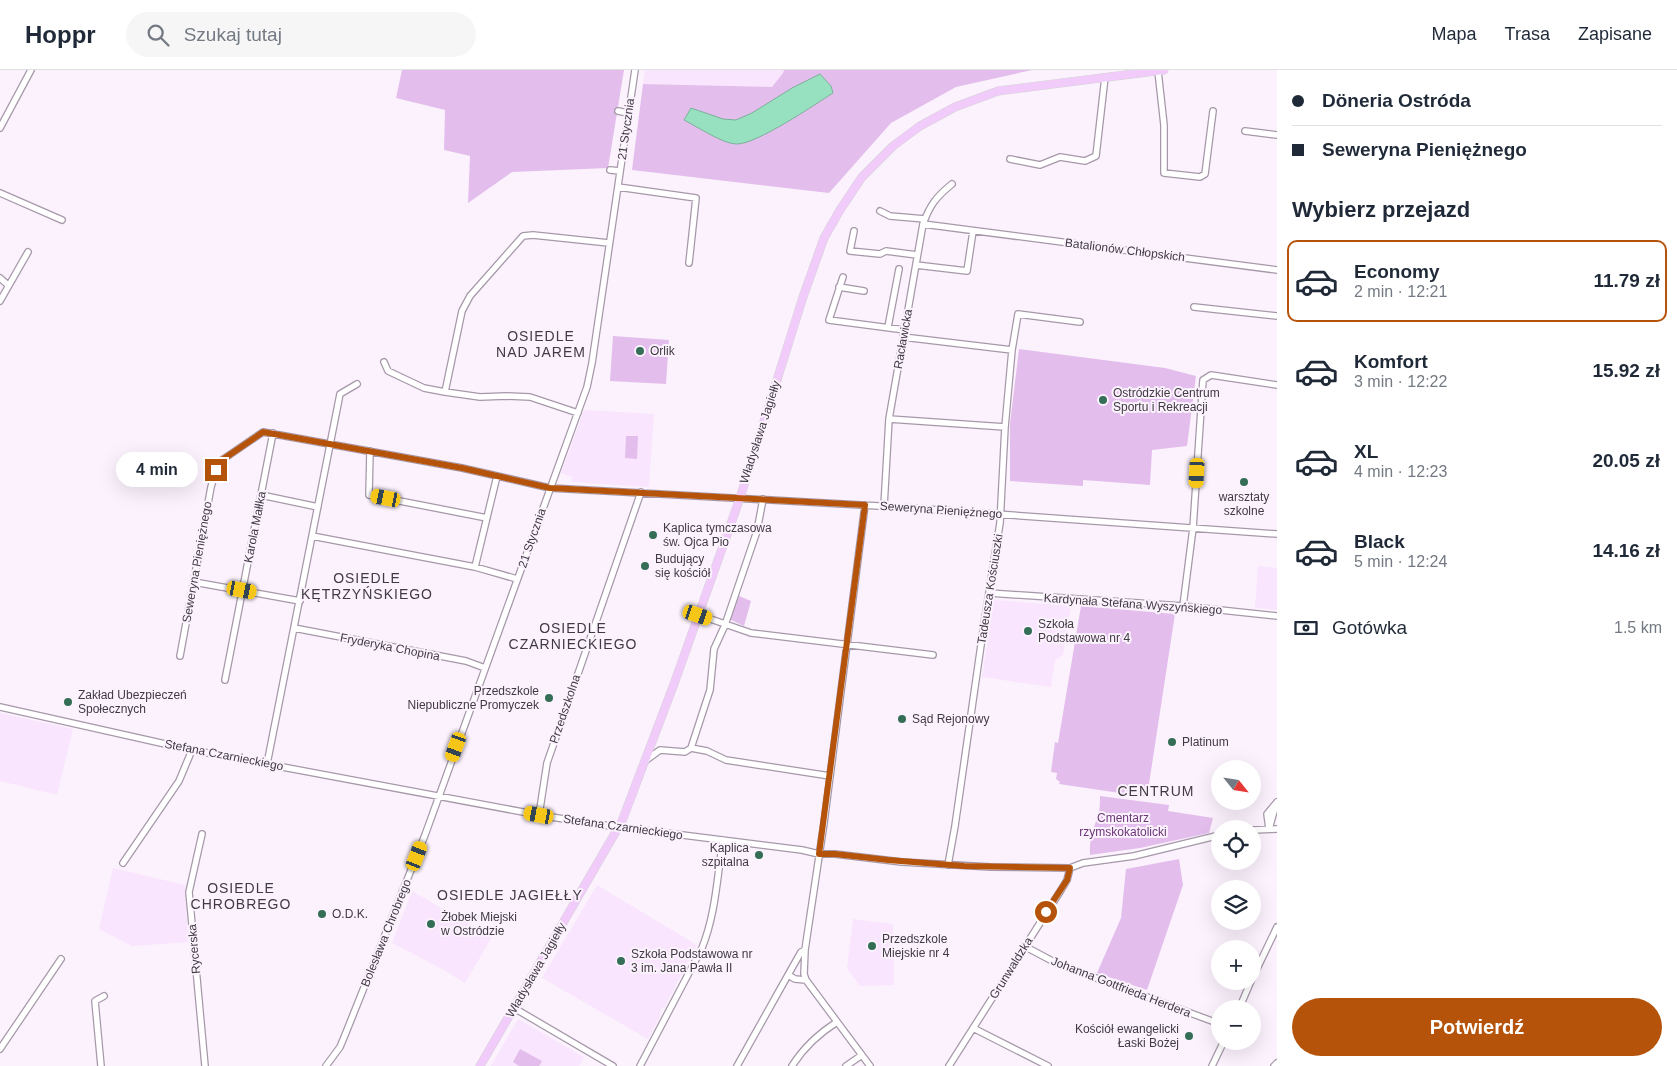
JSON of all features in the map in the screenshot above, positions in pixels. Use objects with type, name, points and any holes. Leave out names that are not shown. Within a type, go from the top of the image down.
[{"type":"main road","name":"Władysława Jagiełły","points":[[480,1066],[620,826],[740,498],[803,297],[824,238],[862,177],[893,146],[920,126],[955,107],[998,91],[1161,70]]},
{"type":"street","points":[[0,128],[31,70]]},
{"type":"street","name":"21 Stycznia","points":[[439,796],[578,413],[591,369],[635,70]]},
{"type":"street","points":[[1161,70],[1164,172],[1200,177],[1205,174],[1213,111]]},
{"type":"street","points":[[1010,159],[1040,165],[1060,157],[1085,161],[1096,156],[1105,77]]},
{"type":"street","points":[[618,111],[628,113]]},
{"type":"street","points":[[1246,131],[1277,135]]},
{"type":"street","points":[[610,170],[620,171]]},
{"type":"street","name":"Racławicka","points":[[884,506],[889,419],[917,255],[924,222],[929,209],[937,196],[952,184]]},
{"type":"street","points":[[618,187],[696,198],[688,262]]},
{"type":"street","points":[[0,193],[62,220]]},
{"type":"street","name":"Batalionów Chłopskich","points":[[880,211],[890,216],[972,230],[1277,270]]},
{"type":"street","points":[[916,265],[967,271],[972,230]]},
{"type":"street","points":[[854,231],[850,250],[880,254],[886,251],[917,255]]},
{"type":"street","points":[[446,392],[462,311],[470,296],[524,236],[533,234],[609,243]]},
{"type":"street","points":[[0,301],[28,252]]},
{"type":"street","points":[[888,327],[899,269]]},
{"type":"street","points":[[843,277],[829,320],[904,330]]},
{"type":"street","points":[[0,278],[8,285]]},
{"type":"street","points":[[839,287],[864,291]]},
{"type":"street","points":[[1194,307],[1277,316]]},
{"type":"street","name":"Tadeusza Kościuszki","points":[[948,865],[1001,514],[1005,428],[1012,350],[1018,314],[1080,322]]},
{"type":"street","points":[[903,337],[1012,350]]},
{"type":"street","points":[[384,362],[388,371],[424,388],[480,397],[506,396],[530,398],[578,413]]},
{"type":"street","points":[[1183,606],[1193,528],[1204,380],[1211,375],[1277,385]]},
{"type":"street","points":[[268,764],[340,394],[357,384]]},
{"type":"street","points":[[889,419],[1005,428]]},
{"type":"street","name":"Seweryna Pieniężnego","points":[[180,656],[210,487],[216,470],[222,460],[263,432],[370,451],[550,488],[884,506],[1277,534]]},
{"type":"street","name":"Karola Małłka","points":[[225,680],[273,433]]},
{"type":"street","points":[[370,451],[369,495],[487,518]]},
{"type":"street","points":[[475,567],[497,476]]},
{"type":"street","name":"Przedszkolna","points":[[539,815],[546,763],[641,492]]},
{"type":"street","points":[[261,495],[318,507]]},
{"type":"street","points":[[644,763],[660,750],[679,753],[691,748],[710,690],[714,649],[725,625],[756,531],[763,499]]},
{"type":"street","points":[[865,505],[830,776],[805,950],[804,974],[806,980],[870,1066]]},
{"type":"street","points":[[312,536],[475,567],[517,579]]},
{"type":"street","points":[[194,582],[300,601]]},
{"type":"street","name":"Kardynała Stefana Wyszyńskiego","points":[[989,593],[1183,606],[1277,616]]},
{"type":"street","points":[[698,615],[751,633],[933,655]]},
{"type":"street","name":"Fryderyka Chopina","points":[[294,628],[466,662],[486,668]]},
{"type":"street","name":"Stefana Czarnieckiego","points":[[0,707],[192,750],[539,815],[802,850],[819,854],[948,865],[1070,868],[1084,863],[1134,856],[1211,837]]},
{"type":"street","points":[[691,748],[726,760],[830,776]]},
{"type":"street","points":[[123,863],[179,781],[192,750]]},
{"type":"street","name":"Bolesława Chrobrego","points":[[326,1066],[340,1047],[417,856],[439,796]]},
{"type":"street","points":[[1269,829],[1277,803]]},
{"type":"street","points":[[1261,829],[1277,829]]},
{"type":"street","name":"Rycerska","points":[[202,834],[189,892],[205,1066]]},
{"type":"street","points":[[640,1066],[702,948],[709,930],[715,906],[723,840]]},
{"type":"street","name":"Grunwaldzka","points":[[949,1066],[1067,880],[1070,868]]},
{"type":"street","points":[[1261,961],[1277,928]]},
{"type":"street","name":"Johanna Gottfrieda Herdera","points":[[1024,946],[1058,964],[1211,1021]]},
{"type":"street","points":[[737,1066],[801,952],[805,950]]},
{"type":"street","points":[[0,1049],[61,959]]},
{"type":"street","points":[[788,975],[795,979],[806,980]]},
{"type":"street","points":[[101,1066],[95,1001],[104,996]]},
{"type":"street","points":[[514,1008],[613,1066]]},
{"type":"street","points":[[792,1066],[805,1047],[837,1022]]},
{"type":"street","points":[[973,1028],[1048,1066]]},
{"type":"street","points":[[1212,1066],[1220,1050]]},
{"type":"street","points":[[846,1066],[862,1055]]},
{"type":"street","points":[[1274,1066],[1277,1063]]},
{"type":"shaded area","points":[[645,70],[784,70],[773,87],[643,84]]},
{"type":"shaded area","points":[[820,74],[831,86],[833,93],[758,138],[737,144],[731,143],[710,135],[684,120],[691,108],[723,119],[736,120],[752,113],[792,88]]},
{"type":"shaded area","points":[[584,410],[654,414],[649,487],[572,482],[572,477],[561,473]]},
{"type":"shaded area","points":[[1258,566],[1277,568],[1277,610],[1255,608]]},
{"type":"shaded area","name":"Szkoła Podstawowa nr 4","points":[[994,600],[1071,606],[1063,655],[1055,660],[1051,687],[982,677]]},
{"type":"shaded area","points":[[0,713],[73,729],[57,795],[0,781]]},
{"type":"shaded area","points":[[113,868],[185,885],[188,942],[132,946],[99,929]]},
{"type":"shaded area","name":"Szkoła Podstawowa nr 3 im. Jana Pawła II","points":[[597,885],[697,945],[664,1008],[662,1008],[661,1015],[648,1039],[542,978]]},
{"type":"shaded area","points":[[412,891],[492,937],[465,983],[392,943]]},
{"type":"shaded area","name":"Przedszkole Miejskie nr 4","points":[[853,919],[893,924],[894,985],[860,986],[847,968]]},
{"type":"shaded area","points":[[518,1019],[584,1057],[579,1066],[491,1066]]},
{"type":"green space","points":[[402,70],[624,70],[608,168],[512,172],[468,203],[470,156],[444,150],[445,110],[396,98]]},
{"type":"green space","points":[[784,70],[1032,70],[956,87],[891,123],[829,193],[632,170],[643,84],[772,87]]},
{"type":"green space","points":[[613,336],[669,340],[666,384],[610,381]]},
{"type":"green space","name":"Ostródzkie Centrum Sportu i Rekreacji","points":[[1019,349],[1165,368],[1196,376],[1187,446],[1152,450],[1150,485],[1083,480],[1083,486],[1010,481],[1010,423]]},
{"type":"green space","points":[[626,436],[638,436],[637,459],[625,458]]},
{"type":"green space","points":[[737,595],[751,601],[744,626],[729,619]]},
{"type":"green space","points":[[1081,606],[1175,614],[1147,797],[1059,784],[1060,782],[1056,779],[1057,773],[1051,772],[1055,742],[1058,743]]},
{"type":"green space","name":"Cmentarz rzymskokatolicki","points":[[1100,796],[1169,805],[1168,811],[1213,818],[1209,833],[1140,848],[1090,855],[1093,830],[1100,806]]},
{"type":"green space","points":[[1179,859],[1183,885],[1147,990],[1097,973],[1121,918],[1126,869]]},
{"type":"green space","points":[[520,1049],[542,1061],[539,1066],[519,1066],[513,1062]]},
{"type":"place","name":"Orlik","points":[[640,351]]},
{"type":"place","name":"Ostródzkie Centrum Sportu i Rekreacji","points":[[1103,400]]},
{"type":"place","name":"warsztaty szkolne","points":[[1244,482]]},
{"type":"place","name":"Kaplica tymczasowa św. Ojca Pio","points":[[653,535]]},
{"type":"place","name":"Budujący się kościół","points":[[645,566]]},
{"type":"place","name":"Szkoła Podstawowa nr 4","points":[[1028,631]]},
{"type":"place","name":"Przedszkole Niepubliczne Promyczek","points":[[549,698]]},
{"type":"place","name":"Zakład Ubezpieczeń Społecznych","points":[[68,702]]},
{"type":"place","name":"Sąd Rejonowy","points":[[902,719]]},
{"type":"place","name":"Platinum","points":[[1172,742]]},
{"type":"place","name":"Kaplica szpitalna","points":[[759,855]]},
{"type":"place","name":"O.D.K.","points":[[322,914]]},
{"type":"place","name":"Żłobek Miejski w Ostródzie","points":[[431,924]]},
{"type":"place","name":"Przedszkole Miejskie nr 4","points":[[872,946]]},
{"type":"place","name":"Szkoła Podstawowa nr 3 im. Jana Pawła II","points":[[621,961]]},
{"type":"place","name":"Kościół ewangelicki Łaski Bożej","points":[[1189,1036]]},
{"type":"district","name":"OSIEDLE NAD JAREM","points":[[541,344]]},
{"type":"district","name":"OSIEDLE KĘTRZYŃSKIEGO","points":[[367,586]]},
{"type":"district","name":"OSIEDLE CZARNIECKIEGO","points":[[573,636]]},
{"type":"district","name":"CENTRUM","points":[[1156,791]]},
{"type":"district","name":"OSIEDLE JAGIEŁŁY","points":[[510,895]]},
{"type":"district","name":"OSIEDLE CHROBREGO","points":[[241,896]]},
{"type":"route","points":[[216,470],[222,460],[263,432],[462,468],[550,488],[865,505],[819,854],[964,866],[1070,868],[1067,880],[1046,912]]}]
